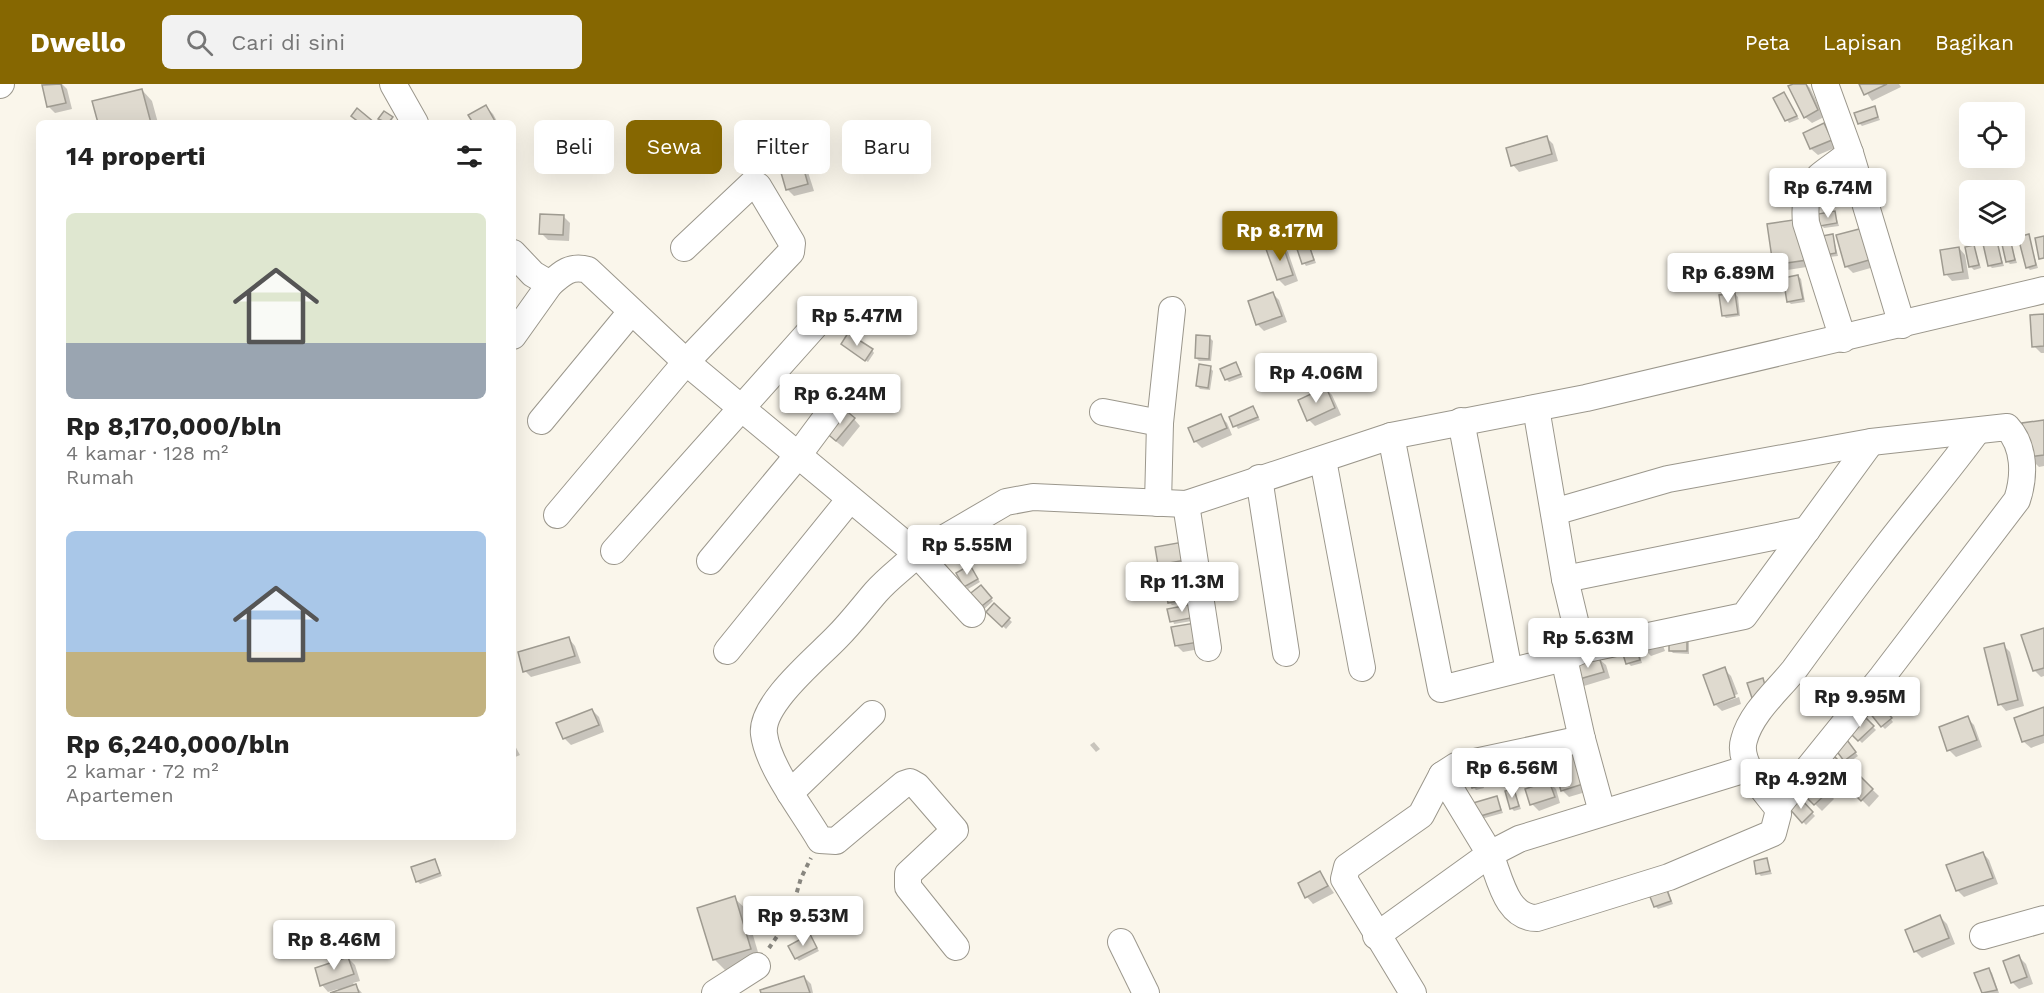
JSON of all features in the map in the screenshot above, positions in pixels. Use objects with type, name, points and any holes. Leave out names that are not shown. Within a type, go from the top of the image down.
[{"type":"street","points":[[393,84],[413,120]]},
{"type":"street","points":[[1825,84],[1850,153],[1902,325]]},
{"type":"street","points":[[1843,339],[1806,223],[1804,208],[1810,185],[1850,153]]},
{"type":"street","points":[[557,516],[686,362],[790,252],[792,243],[758,186],[753,183],[684,248]]},
{"type":"street","points":[[516,256],[533,274],[550,284]]},
{"type":"street","points":[[516,332],[550,284],[564,271],[578,267],[588,270],[686,362],[800,454],[917,554],[972,614]]},
{"type":"street","points":[[956,947],[908,887],[908,874],[955,830],[914,783],[904,784],[836,841],[825,842],[790,793],[764,735],[765,722],[773,706],[878,590],[917,554],[1006,502],[1033,497],[1186,504],[1391,436],[1536,408],[1843,339],[2044,290]]},
{"type":"street","points":[[1158,503],[1160,423],[1172,310]]},
{"type":"street","points":[[540,421],[631,312]]},
{"type":"street","points":[[614,551],[820,320]]},
{"type":"street","points":[[710,561],[800,454],[848,388]]},
{"type":"street","points":[[1536,408],[1565,579],[1582,739],[1602,812]]},
{"type":"street","points":[[1103,412],[1160,423]]},
{"type":"street","points":[[1461,421],[1509,671]]},
{"type":"street","points":[[1554,512],[1668,479],[1871,442],[2007,426],[2017,437],[2023,474],[2017,500],[1882,677],[1777,807]]},
{"type":"street","points":[[1442,775],[1490,854],[1511,906],[1523,916],[1537,918],[1669,877],[1773,833],[1778,814],[1777,807],[1749,768],[1743,754],[1743,740],[1758,712],[1781,687],[1977,431]]},
{"type":"street","points":[[1391,436],[1441,689],[1573,654],[1744,616],[1871,442]]},
{"type":"street","points":[[1323,460],[1362,668]]},
{"type":"street","points":[[1259,478],[1286,653]]},
{"type":"street","points":[[727,651],[850,499]]},
{"type":"street","points":[[1186,504],[1208,648]]},
{"type":"street","points":[[1565,579],[1807,530]]},
{"type":"street","points":[[790,793],[872,714]]},
{"type":"street","points":[[1413,993],[1376,936],[1344,879],[1347,867],[1421,815],[1442,775],[1456,766],[1582,739]]},
{"type":"street","points":[[1376,936],[1490,854],[1519,839],[1749,768]]},
{"type":"street","points":[[1983,936],[2044,920]]},
{"type":"street","points":[[1121,942],[1146,993]]},
{"type":"street","points":[[715,993],[757,966]]},
{"type":"path","points":[[757,966],[789,919],[801,878],[814,852],[815,831]]},
{"type":"building","points":[[61,84],[66,103],[47,107],[42,85]]},
{"type":"building","points":[[1806,84],[1818,110],[1804,118],[1788,86]]},
{"type":"building","points":[[1859,84],[1887,84],[1864,95]]},
{"type":"building","points":[[142,89],[150,120],[97,120],[92,101]]},
{"type":"building","points":[[1784,92],[1797,116],[1785,121],[1773,98]]},
{"type":"building","points":[[486,105],[494,120],[471,120],[468,115]]},
{"type":"building","points":[[1875,106],[1878,117],[1858,124],[1854,113]]},
{"type":"building","points":[[357,108],[371,120],[356,120],[351,116]]},
{"type":"building","points":[[384,111],[393,117],[390,120],[378,119]]},
{"type":"building","points":[[1824,123],[1832,140],[1810,149],[1803,133]]},
{"type":"building","points":[[1547,136],[1552,154],[1511,166],[1506,148]]},
{"type":"building","points":[[781,174],[805,174],[808,184],[786,190]]},
{"type":"building","points":[[1835,211],[1837,223],[1820,226],[1818,214]]},
{"type":"building","points":[[540,214],[564,215],[563,235],[539,234]]},
{"type":"building","points":[[1800,219],[1807,260],[1773,265],[1767,224]]},
{"type":"building","points":[[1867,227],[1876,258],[1845,267],[1836,235]]},
{"type":"building","points":[[1305,233],[1314,260],[1302,264],[1293,237]]},
{"type":"building","points":[[1833,234],[1836,253],[1825,255],[1822,236]]},
{"type":"building","points":[[2029,234],[2036,265],[2026,268],[2020,246],[2025,246],[2025,235]]},
{"type":"building","points":[[2044,236],[2044,258],[2039,259],[2035,238]]},
{"type":"building","points":[[1282,243],[1293,275],[1277,280],[1266,249]]},
{"type":"building","points":[[1974,246],[1979,265],[1969,267],[1965,247]]},
{"type":"building","points":[[1983,246],[1998,246],[2002,263],[1988,266]]},
{"type":"building","points":[[2002,246],[2012,246],[2015,260],[2006,262]]},
{"type":"building","points":[[1959,247],[1963,272],[1944,275],[1940,250]]},
{"type":"building","points":[[1798,275],[1803,299],[1787,302],[1783,278]]},
{"type":"building","points":[[1273,292],[1282,316],[1256,325],[1248,301]]},
{"type":"building","points":[[1735,293],[1738,314],[1722,316],[1719,295]]},
{"type":"building","points":[[2044,314],[2044,346],[2032,347],[2030,315]]},
{"type":"building","points":[[848,333],[873,349],[865,361],[841,344]]},
{"type":"building","points":[[1196,335],[1210,336],[1209,359],[1195,358]]},
{"type":"building","points":[[1236,362],[1241,374],[1225,380],[1220,369]]},
{"type":"building","points":[[1199,364],[1211,366],[1208,388],[1196,386]]},
{"type":"building","points":[[1326,387],[1335,408],[1307,421],[1298,400]]},
{"type":"building","points":[[1253,406],[1258,417],[1233,427],[1229,417]]},
{"type":"building","points":[[844,409],[855,418],[836,441],[825,432]]},
{"type":"building","points":[[1221,414],[1227,428],[1194,442],[1188,428]]},
{"type":"building","points":[[2044,420],[2044,455],[2027,457],[2022,423]]},
{"type":"building","points":[[1183,542],[1186,560],[1158,565],[1155,547]]},
{"type":"building","points":[[970,565],[978,579],[964,587],[956,573]]},
{"type":"building","points":[[1186,570],[1189,583],[1166,588],[1163,574]]},
{"type":"building","points":[[981,585],[992,598],[978,609],[967,596]]},
{"type":"building","points":[[1190,588],[1192,598],[1168,603],[1166,593]]},
{"type":"building","points":[[994,603],[1010,618],[1002,627],[986,612]]},
{"type":"building","points":[[1194,604],[1196,617],[1170,622],[1167,609]]},
{"type":"building","points":[[1195,623],[1199,642],[1175,646],[1171,627]]},
{"type":"building","points":[[2044,628],[2044,668],[2033,671],[2021,635]]},
{"type":"building","points":[[569,637],[575,656],[523,672],[518,652]]},
{"type":"building","points":[[1669,637],[1687,637],[1687,651],[1669,651]]},
{"type":"building","points":[[2004,643],[2018,700],[1998,705],[1984,648]]},
{"type":"building","points":[[1635,644],[1640,660],[1626,664],[1621,648]]},
{"type":"building","points":[[1599,657],[1604,672],[1576,680],[1571,666]]},
{"type":"building","points":[[1725,667],[1735,697],[1714,705],[1703,675]]},
{"type":"building","points":[[1763,678],[1767,693],[1752,698],[1747,683]]},
{"type":"building","points":[[1875,698],[1892,718],[1881,727],[1865,707]]},
{"type":"building","points":[[2044,707],[2044,735],[2022,742],[2014,718]]},
{"type":"building","points":[[592,709],[599,725],[563,739],[556,723]]},
{"type":"building","points":[[1863,715],[1874,726],[1858,741],[1847,730]]},
{"type":"building","points":[[1968,716],[1977,740],[1947,751],[1939,727]]},
{"type":"building","points":[[1844,736],[1856,752],[1844,761],[1832,745]]},
{"type":"building","points":[[1570,742],[1583,784],[1561,791],[1549,749]]},
{"type":"building","points":[[1544,749],[1549,769],[1537,772],[1531,753]]},
{"type":"building","points":[[1831,753],[1844,766],[1829,782],[1816,768]]},
{"type":"building","points":[[1522,758],[1527,773],[1507,780],[1502,764]]},
{"type":"building","points":[[1498,764],[1502,781],[1487,785],[1483,768]]},
{"type":"building","points":[[1851,767],[1873,789],[1861,801],[1839,779]]},
{"type":"building","points":[[1477,768],[1482,785],[1472,788],[1467,771]]},
{"type":"building","points":[[1813,775],[1829,791],[1814,805],[1798,789]]},
{"type":"building","points":[[1549,781],[1555,797],[1530,805],[1525,789]]},
{"type":"building","points":[[1514,789],[1519,806],[1510,809],[1505,791]]},
{"type":"building","points":[[1497,796],[1501,810],[1477,817],[1473,803]]},
{"type":"building","points":[[1799,797],[1813,812],[1802,823],[1788,807]]},
{"type":"building","points":[[1983,852],[1993,878],[1956,891],[1946,865]]},
{"type":"building","points":[[1767,858],[1770,871],[1756,874],[1754,861]]},
{"type":"building","points":[[435,859],[440,873],[416,882],[411,867]]},
{"type":"building","points":[[1320,871],[1328,886],[1305,898],[1298,883]]},
{"type":"building","points":[[1664,882],[1671,901],[1654,907],[1647,889]]},
{"type":"building","points":[[735,896],[751,949],[713,960],[697,908]]},
{"type":"building","points":[[1940,915],[1949,938],[1914,952],[1905,930]]},
{"type":"building","points":[[810,934],[817,948],[795,959],[788,946]]},
{"type":"building","points":[[2019,955],[2027,977],[2011,983],[2003,961]]},
{"type":"building","points":[[348,957],[354,974],[320,986],[315,968]]},
{"type":"building","points":[[1989,968],[1997,990],[1982,993],[1974,973]]},
{"type":"building","points":[[804,976],[810,993],[761,993],[760,990]]},
{"type":"building","points":[[356,984],[359,993],[330,993]]}]
